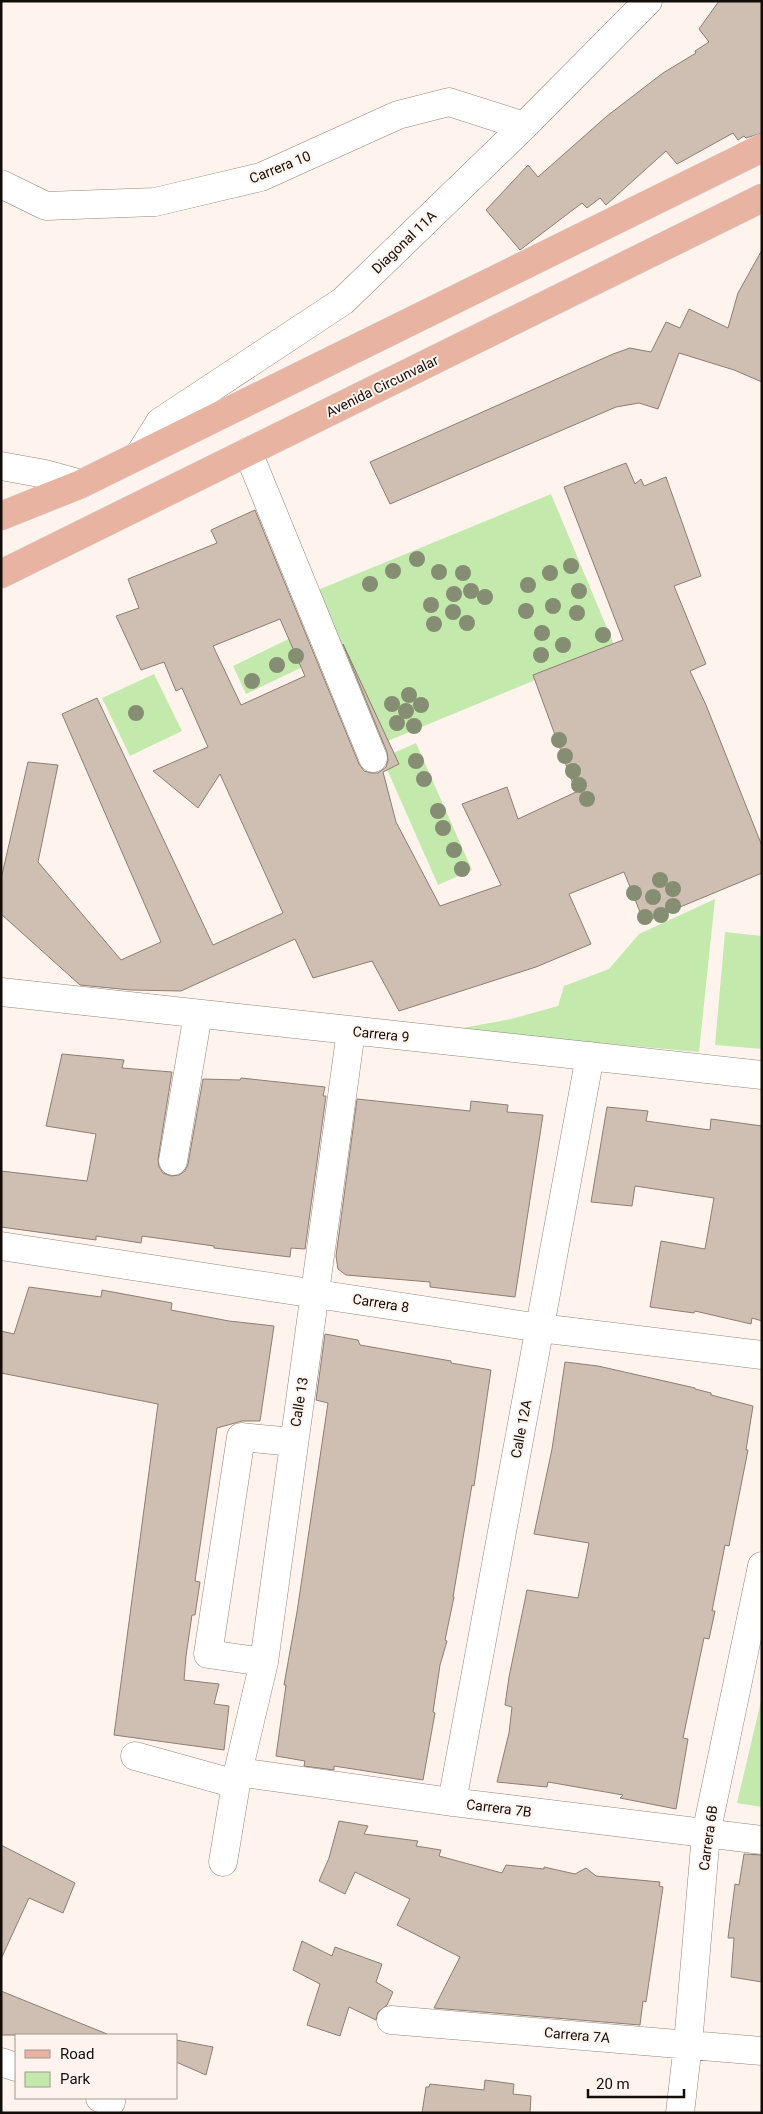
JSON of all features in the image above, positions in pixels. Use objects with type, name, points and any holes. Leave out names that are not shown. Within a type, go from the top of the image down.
[{"type":"main road","points":[[1,516],[81,484],[762,148]]},
{"type":"main road","name":"Avenida Circunvalar","points":[[1,574],[762,198]]},
{"type":"street","name":"Diagonal 11A","points":[[140,454],[160,422],[343,301],[524,126],[648,1]]},
{"type":"street","name":"Carrera 10","points":[[1,184],[46,206],[155,202],[262,177],[398,115],[449,102],[524,126]]},
{"type":"street","points":[[248,452],[373,758]]},
{"type":"street","points":[[1,466],[45,474],[81,484]]},
{"type":"street","name":"Carrera 9","points":[[1,992],[762,1076]]},
{"type":"street","points":[[173,1162],[198,1014]]},
{"type":"street","name":"Calle 13","points":[[223,1862],[237,1778],[264,1662],[351,1031]]},
{"type":"street","name":"Calle 12A","points":[[452,1802],[590,1056]]},
{"type":"street","name":"Carrera 8","points":[[1,1246],[540,1328],[762,1355]]},
{"type":"street","points":[[264,1662],[208,1654],[241,1437],[293,1442]]},
{"type":"street","name":"Carrera 6B","points":[[680,2113],[688,2044],[706,1834],[762,1566]]},
{"type":"street","name":"Carrera 7B","points":[[134,1756],[237,1778],[762,1840]]},
{"type":"street","name":"Carrera 7A","points":[[392,2020],[762,2051]]},
{"type":"street","points":[[1,2062],[15,2067]]},
{"type":"green space","points":[[551,494],[615,647],[378,745],[313,592]]},
{"type":"green space","points":[[303,632],[317,660],[246,694],[233,666]]},
{"type":"green space","points":[[154,674],[182,731],[130,756],[102,698]]},
{"type":"green space","points":[[416,743],[472,870],[438,885],[382,758]]},
{"type":"green space","points":[[715,899],[699,1052],[451,1030],[511,1019],[558,1006],[564,986],[609,969],[639,934]]},
{"type":"green space","points":[[725,932],[762,936],[762,1049],[715,1045]]},
{"type":"green space","points":[[762,1701],[762,1807],[737,1803]]},
{"type":"building","points":[[719,1],[762,1],[762,133],[746,138],[744,136],[738,140],[733,133],[677,164],[666,151],[606,205],[600,198],[587,208],[582,203],[520,250],[486,210],[528,165],[538,177],[607,116],[663,73],[696,53],[695,51],[709,42],[699,29]]},
{"type":"building","points":[[762,250],[762,382],[734,370],[679,353],[658,409],[639,403],[616,407],[390,504],[370,462],[613,354],[630,348],[651,352],[666,322],[680,328],[689,309],[728,328],[738,293]]},
{"type":"building","points":[[626,463],[635,484],[641,479],[644,486],[666,477],[701,576],[674,586],[706,664],[690,671],[706,705],[762,846],[762,873],[644,922],[624,872],[569,894],[591,944],[536,967],[399,1011],[372,961],[313,978],[295,939],[181,991],[131,990],[80,985],[1,914],[1,879],[28,762],[58,765],[38,862],[121,960],[161,942],[62,714],[97,698],[213,945],[283,913],[220,774],[198,808],[153,771],[208,747],[182,688],[176,691],[164,662],[141,670],[116,616],[139,608],[128,579],[217,543],[211,530],[255,510],[359,764],[364,771],[378,773],[386,767],[388,760],[387,752],[343,644],[399,764],[383,772],[396,822],[440,906],[501,885],[462,804],[507,787],[518,819],[576,792],[533,675],[623,640],[564,487]],"holes":[[[280,619],[305,676],[241,705],[213,646]]]},
{"type":"building","points":[[62,1054],[124,1060],[122,1068],[172,1072],[158,1159],[159,1167],[163,1173],[171,1176],[179,1175],[185,1171],[188,1164],[203,1079],[240,1080],[241,1078],[325,1087],[323,1096],[326,1096],[305,1249],[291,1248],[290,1257],[214,1248],[214,1246],[142,1236],[141,1243],[96,1236],[96,1240],[1,1227],[1,1171],[87,1181],[96,1134],[46,1126]]},
{"type":"building","points":[[357,1099],[470,1111],[471,1101],[508,1105],[507,1112],[543,1115],[515,1297],[430,1287],[430,1282],[346,1275],[338,1269],[336,1256]]},
{"type":"building","points":[[607,1107],[648,1111],[646,1121],[710,1130],[711,1119],[762,1126],[762,1321],[752,1318],[751,1324],[695,1311],[694,1313],[650,1307],[661,1241],[705,1249],[714,1198],[635,1186],[632,1206],[591,1202]]},
{"type":"building","points":[[29,1287],[101,1297],[102,1290],[172,1303],[171,1310],[229,1321],[274,1326],[260,1421],[242,1421],[217,1428],[195,1581],[200,1582],[195,1615],[192,1615],[186,1656],[184,1680],[219,1684],[214,1704],[229,1706],[224,1750],[114,1735],[158,1404],[1,1373],[1,1331],[14,1334]]},
{"type":"building","points":[[325,1334],[358,1340],[360,1345],[491,1370],[474,1486],[472,1485],[445,1640],[447,1641],[440,1665],[433,1712],[435,1713],[423,1780],[334,1766],[334,1770],[304,1766],[305,1761],[276,1756],[286,1685],[284,1685],[297,1612],[328,1403],[316,1400]]},
{"type":"building","points":[[565,1362],[598,1366],[695,1388],[711,1393],[711,1395],[753,1406],[746,1450],[748,1450],[729,1546],[725,1545],[712,1611],[715,1611],[709,1639],[704,1638],[683,1738],[688,1739],[676,1809],[620,1798],[623,1795],[548,1782],[547,1787],[497,1782],[509,1733],[512,1707],[505,1705],[509,1677],[527,1590],[578,1598],[589,1543],[534,1534],[552,1449]]},
{"type":"building","points":[[339,1821],[368,1826],[364,1834],[418,1841],[416,1846],[441,1850],[439,1856],[502,1873],[506,1865],[544,1869],[544,1867],[575,1874],[586,1868],[596,1876],[660,1882],[659,1886],[663,1887],[646,2002],[643,2001],[640,2025],[434,2008],[460,1957],[397,1925],[410,1899],[355,1872],[345,1894],[319,1881],[329,1858]]},
{"type":"building","points":[[1,1845],[75,1883],[63,1913],[29,1898],[1,1959]]},
{"type":"building","points":[[744,1854],[762,1855],[762,1982],[731,1977],[734,1938],[728,1938],[735,1884],[739,1885]]},
{"type":"building","points":[[302,1941],[332,1956],[335,1947],[382,1964],[376,1982],[393,1992],[387,2005],[378,2012],[376,2020],[349,2007],[340,2036],[307,2025],[320,1984],[293,1970]]},
{"type":"building","points":[[1,1991],[107,2034],[15,2034],[1,2035]]},
{"type":"building","points":[[178,2040],[213,2047],[206,2075],[178,2063]]},
{"type":"building","points":[[485,2080],[514,2084],[513,2094],[531,2096],[530,2113],[422,2113],[426,2087],[429,2087],[430,2084],[484,2090]]}]
